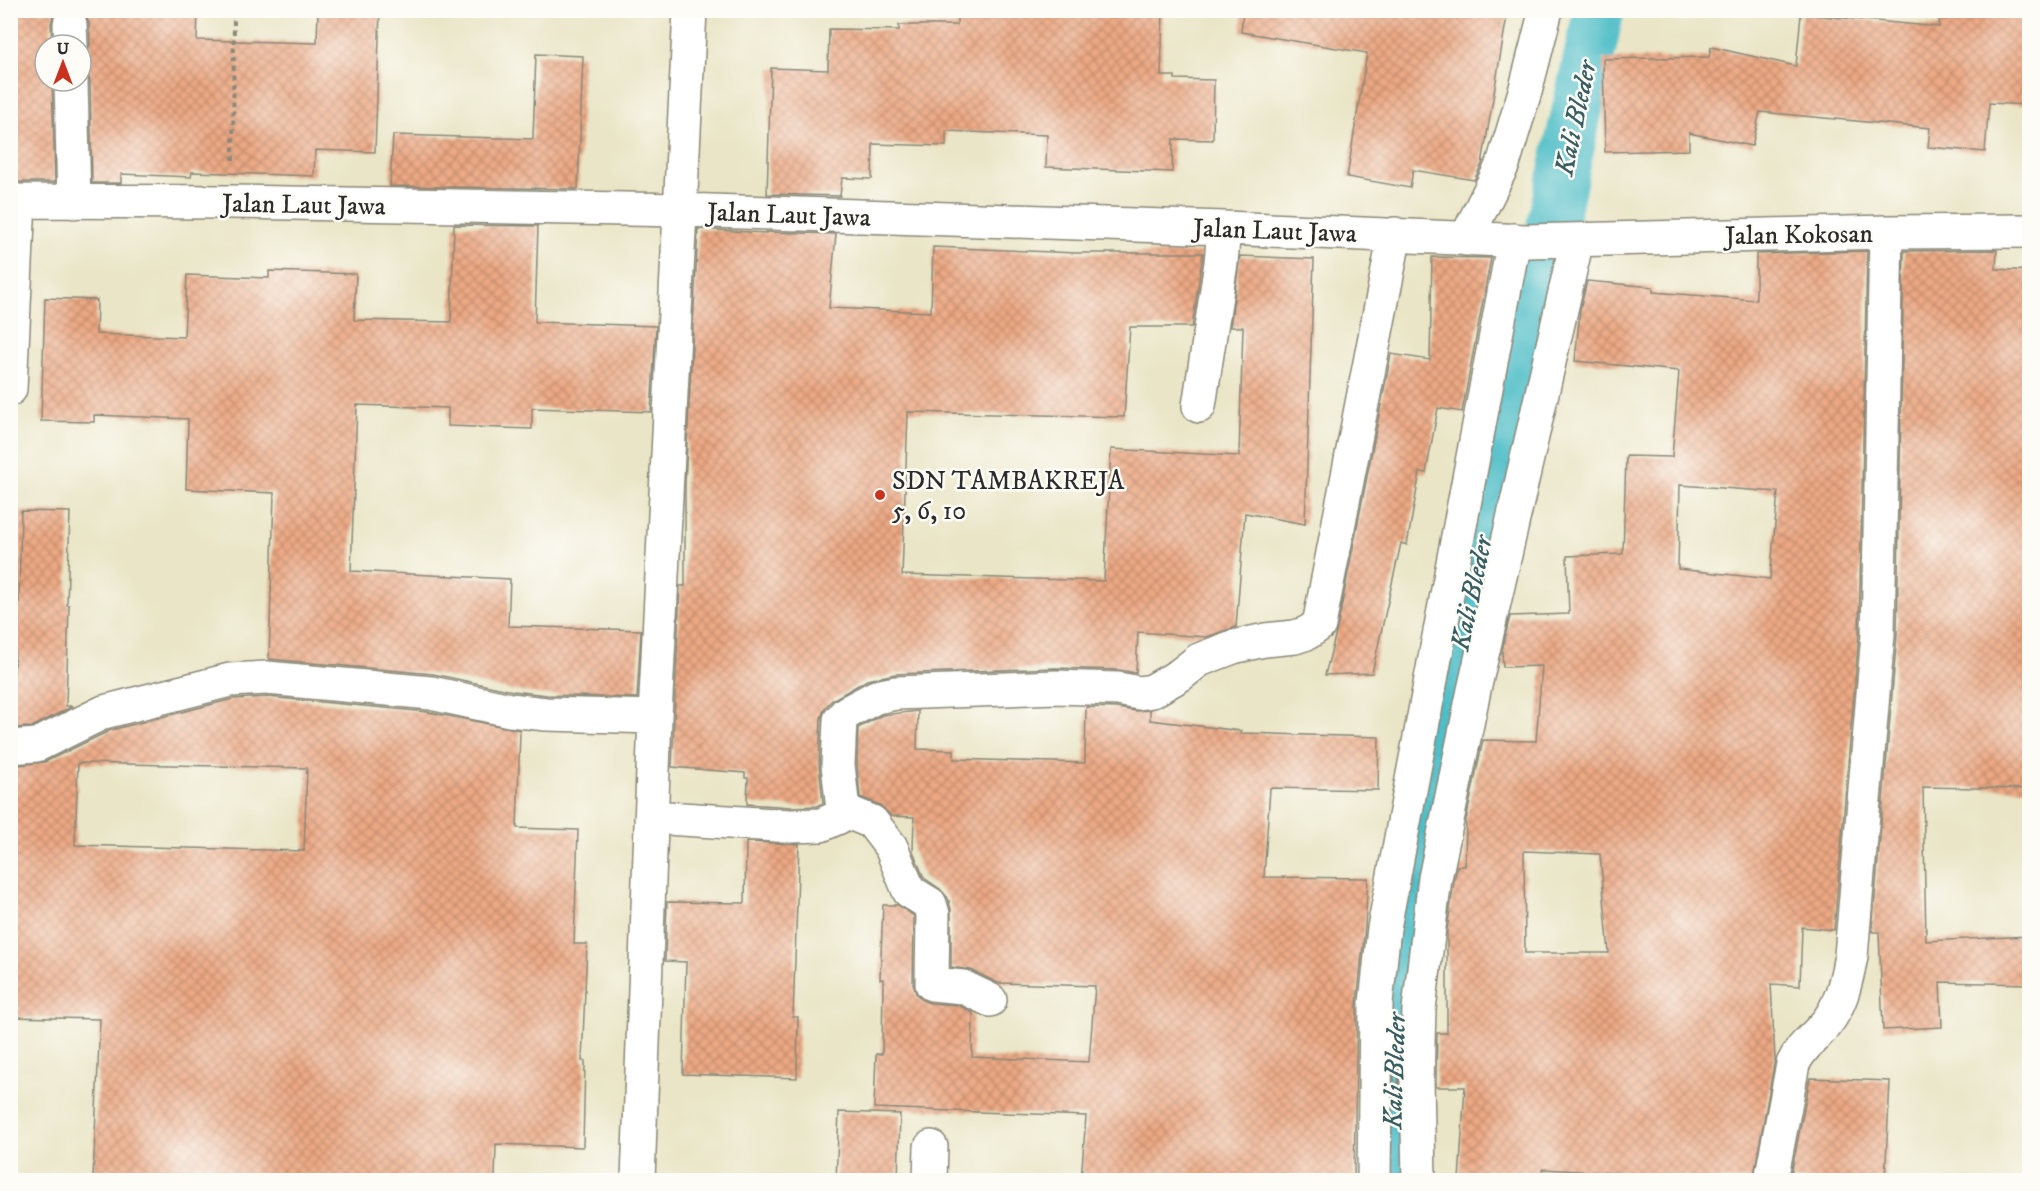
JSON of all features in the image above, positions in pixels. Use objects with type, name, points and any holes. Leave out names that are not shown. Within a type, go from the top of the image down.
[{"type":"street","points":[[638,1180],[655,717],[682,210],[690,10]]},
{"type":"street","points":[[1466,239],[1503,164],[1546,10]]},
{"type":"street","points":[[71,93],[74,202]]},
{"type":"street","name":"Jalan Laut Jawa","points":[[15,201],[232,202],[682,210],[1395,234],[1466,239],[1573,240]]},
{"type":"street","points":[[10,389],[15,201]]},
{"type":"street","points":[[1199,406],[1221,263],[1224,228]]},
{"type":"street","name":"Jalan Kokosan","points":[[1573,240],[1887,232],[2030,231]]},
{"type":"street","points":[[1771,1180],[1793,1064],[1802,1048],[1824,1026],[1839,1005],[1851,956],[1878,634],[1887,232]]},
{"type":"street","points":[[651,817],[791,826],[821,825],[839,817],[843,810],[838,765],[840,720],[846,713],[876,697],[896,693],[1056,687],[1118,689],[1139,693],[1152,691],[1180,675],[1199,660],[1233,647],[1264,640],[1295,637],[1319,625],[1395,234]]},
{"type":"street","points":[[1374,1180],[1376,1003],[1384,928],[1521,240]]},
{"type":"street","points":[[1419,1180],[1417,1079],[1419,1009],[1435,879],[1476,678],[1573,240]]},
{"type":"street","points":[[10,747],[36,745],[104,712],[230,680],[267,678],[431,693],[510,710],[546,714],[655,717]]},
{"type":"street","points":[[843,810],[872,822],[891,847],[909,891],[930,904],[933,914],[932,984],[963,987],[990,1000]]},
{"type":"street","points":[[930,1180],[931,1147]]},
{"type":"path","points":[[232,202],[234,10]]},
{"type":"building","points":[[10,10],[57,12],[53,16],[51,33],[33,33],[33,93],[52,93],[55,182],[10,182]]},
{"type":"building","points":[[133,10],[198,10],[197,40],[317,43],[318,10],[380,10],[375,152],[315,150],[314,176],[192,172],[191,177],[121,174],[121,183],[92,183],[90,93],[93,93],[93,33],[89,33],[89,23],[84,13],[133,14]]},
{"type":"building","points":[[957,10],[1163,10],[1161,76],[1175,76],[1175,79],[1214,80],[1213,140],[1173,139],[1172,172],[1046,167],[1047,135],[946,131],[946,146],[873,144],[872,179],[842,178],[840,196],[767,194],[771,68],[828,70],[829,29],[899,30],[899,25],[957,25]]},
{"type":"building","points":[[1243,10],[1508,10],[1482,164],[1474,180],[1413,170],[1410,188],[1347,177],[1367,53],[1241,32]]},
{"type":"building","points":[[1940,10],[2030,10],[2030,105],[1989,103],[1985,152],[1928,147],[1930,128],[1760,112],[1752,146],[1689,133],[1689,150],[1605,152],[1603,59],[1709,57],[1711,47],[1796,66],[1801,14],[1939,27]]},
{"type":"building","points":[[536,54],[583,56],[578,189],[390,186],[393,135],[533,139]]},
{"type":"building","points":[[454,225],[538,226],[535,322],[656,326],[651,412],[532,408],[532,429],[448,426],[448,408],[357,405],[351,571],[510,579],[508,626],[641,630],[637,698],[547,695],[513,691],[433,674],[269,659],[274,493],[186,489],[188,419],[94,415],[94,422],[41,421],[45,298],[97,300],[96,334],[184,337],[187,275],[269,278],[269,271],[356,274],[354,320],[451,322]]},
{"type":"building","points":[[698,229],[836,234],[829,308],[931,312],[933,247],[1077,253],[1203,253],[1192,327],[1130,327],[1124,417],[908,412],[902,575],[1104,581],[1111,449],[1239,456],[1243,327],[1230,327],[1240,256],[1314,259],[1305,524],[1245,513],[1236,627],[1206,637],[1138,632],[1136,673],[1119,670],[1055,668],[895,674],[867,680],[832,700],[825,708],[821,718],[819,764],[823,803],[817,806],[791,807],[747,804],[748,778],[745,778],[745,773],[672,767],[680,586],[685,586],[685,484]]},
{"type":"building","points":[[1997,250],[1996,269],[2030,271],[2030,789],[1923,787],[1926,941],[2030,936],[2030,984],[1940,982],[1942,1027],[1883,1030],[1879,932],[1872,932],[1897,634],[1904,251]]},
{"type":"building","points":[[1867,251],[1859,633],[1834,930],[1802,927],[1800,986],[1771,984],[1775,1059],[1753,1180],[1630,1180],[1630,1174],[1543,1169],[1543,1180],[1459,1180],[1465,1087],[1436,1087],[1437,1033],[1447,1033],[1447,931],[1454,881],[1457,866],[1465,866],[1466,820],[1483,740],[1536,741],[1542,666],[1503,667],[1502,650],[1510,616],[1569,614],[1567,556],[1623,554],[1626,456],[1672,457],[1679,371],[1575,361],[1580,310],[1587,281],[1653,287],[1653,292],[1756,300],[1756,254]],"holes":[[[1680,485],[1778,492],[1770,579],[1678,569]],[[1524,851],[1600,854],[1609,953],[1525,953]]]},
{"type":"building","points":[[1432,257],[1491,258],[1462,412],[1438,408],[1426,473],[1420,472],[1407,545],[1401,543],[1372,673],[1325,675],[1337,629],[1391,354],[1430,360]]},
{"type":"building","points":[[21,511],[70,512],[66,706],[73,706],[32,727],[10,728],[10,675],[14,675],[16,603],[19,603]]},
{"type":"building","points":[[267,697],[428,712],[520,730],[517,828],[578,830],[574,944],[587,944],[582,1061],[585,1061],[583,1147],[496,1144],[495,1180],[93,1180],[100,1019],[10,1017],[10,766],[45,762],[111,730],[233,699]],"holes":[[[78,763],[307,768],[304,851],[75,845]]]},
{"type":"building","points":[[1086,707],[1150,710],[1150,720],[1241,731],[1241,733],[1379,737],[1378,790],[1270,788],[1264,877],[1368,878],[1357,1003],[1354,1180],[1081,1180],[1086,1116],[874,1108],[876,1054],[882,1054],[883,979],[880,979],[883,905],[898,905],[914,916],[913,984],[916,993],[922,1000],[930,1003],[958,1005],[973,1013],[972,1057],[1089,1062],[1095,986],[998,983],[971,970],[951,967],[951,909],[948,898],[924,878],[913,851],[914,817],[891,816],[880,805],[860,797],[857,764],[858,728],[882,715],[918,711],[917,749],[954,750],[954,759],[1085,763]]},
{"type":"building","points":[[746,842],[799,844],[793,1017],[798,1017],[797,1078],[683,1074],[686,962],[665,961],[667,902],[745,903]]},
{"type":"building","points":[[1394,1033],[1400,1033],[1398,1087],[1394,1087]]},
{"type":"building","points":[[1810,1078],[1890,1081],[1885,1180],[1790,1180]]},
{"type":"building","points":[[839,1112],[900,1114],[898,1180],[836,1180]]},
{"type":"waterway","name":"Kali Bleder","points":[[1390,1180],[1399,925],[1599,10]]},
{"type":"place","name":"SDN TAMBAKREJA 5, 6, 10","points":[[880,495]]}]
